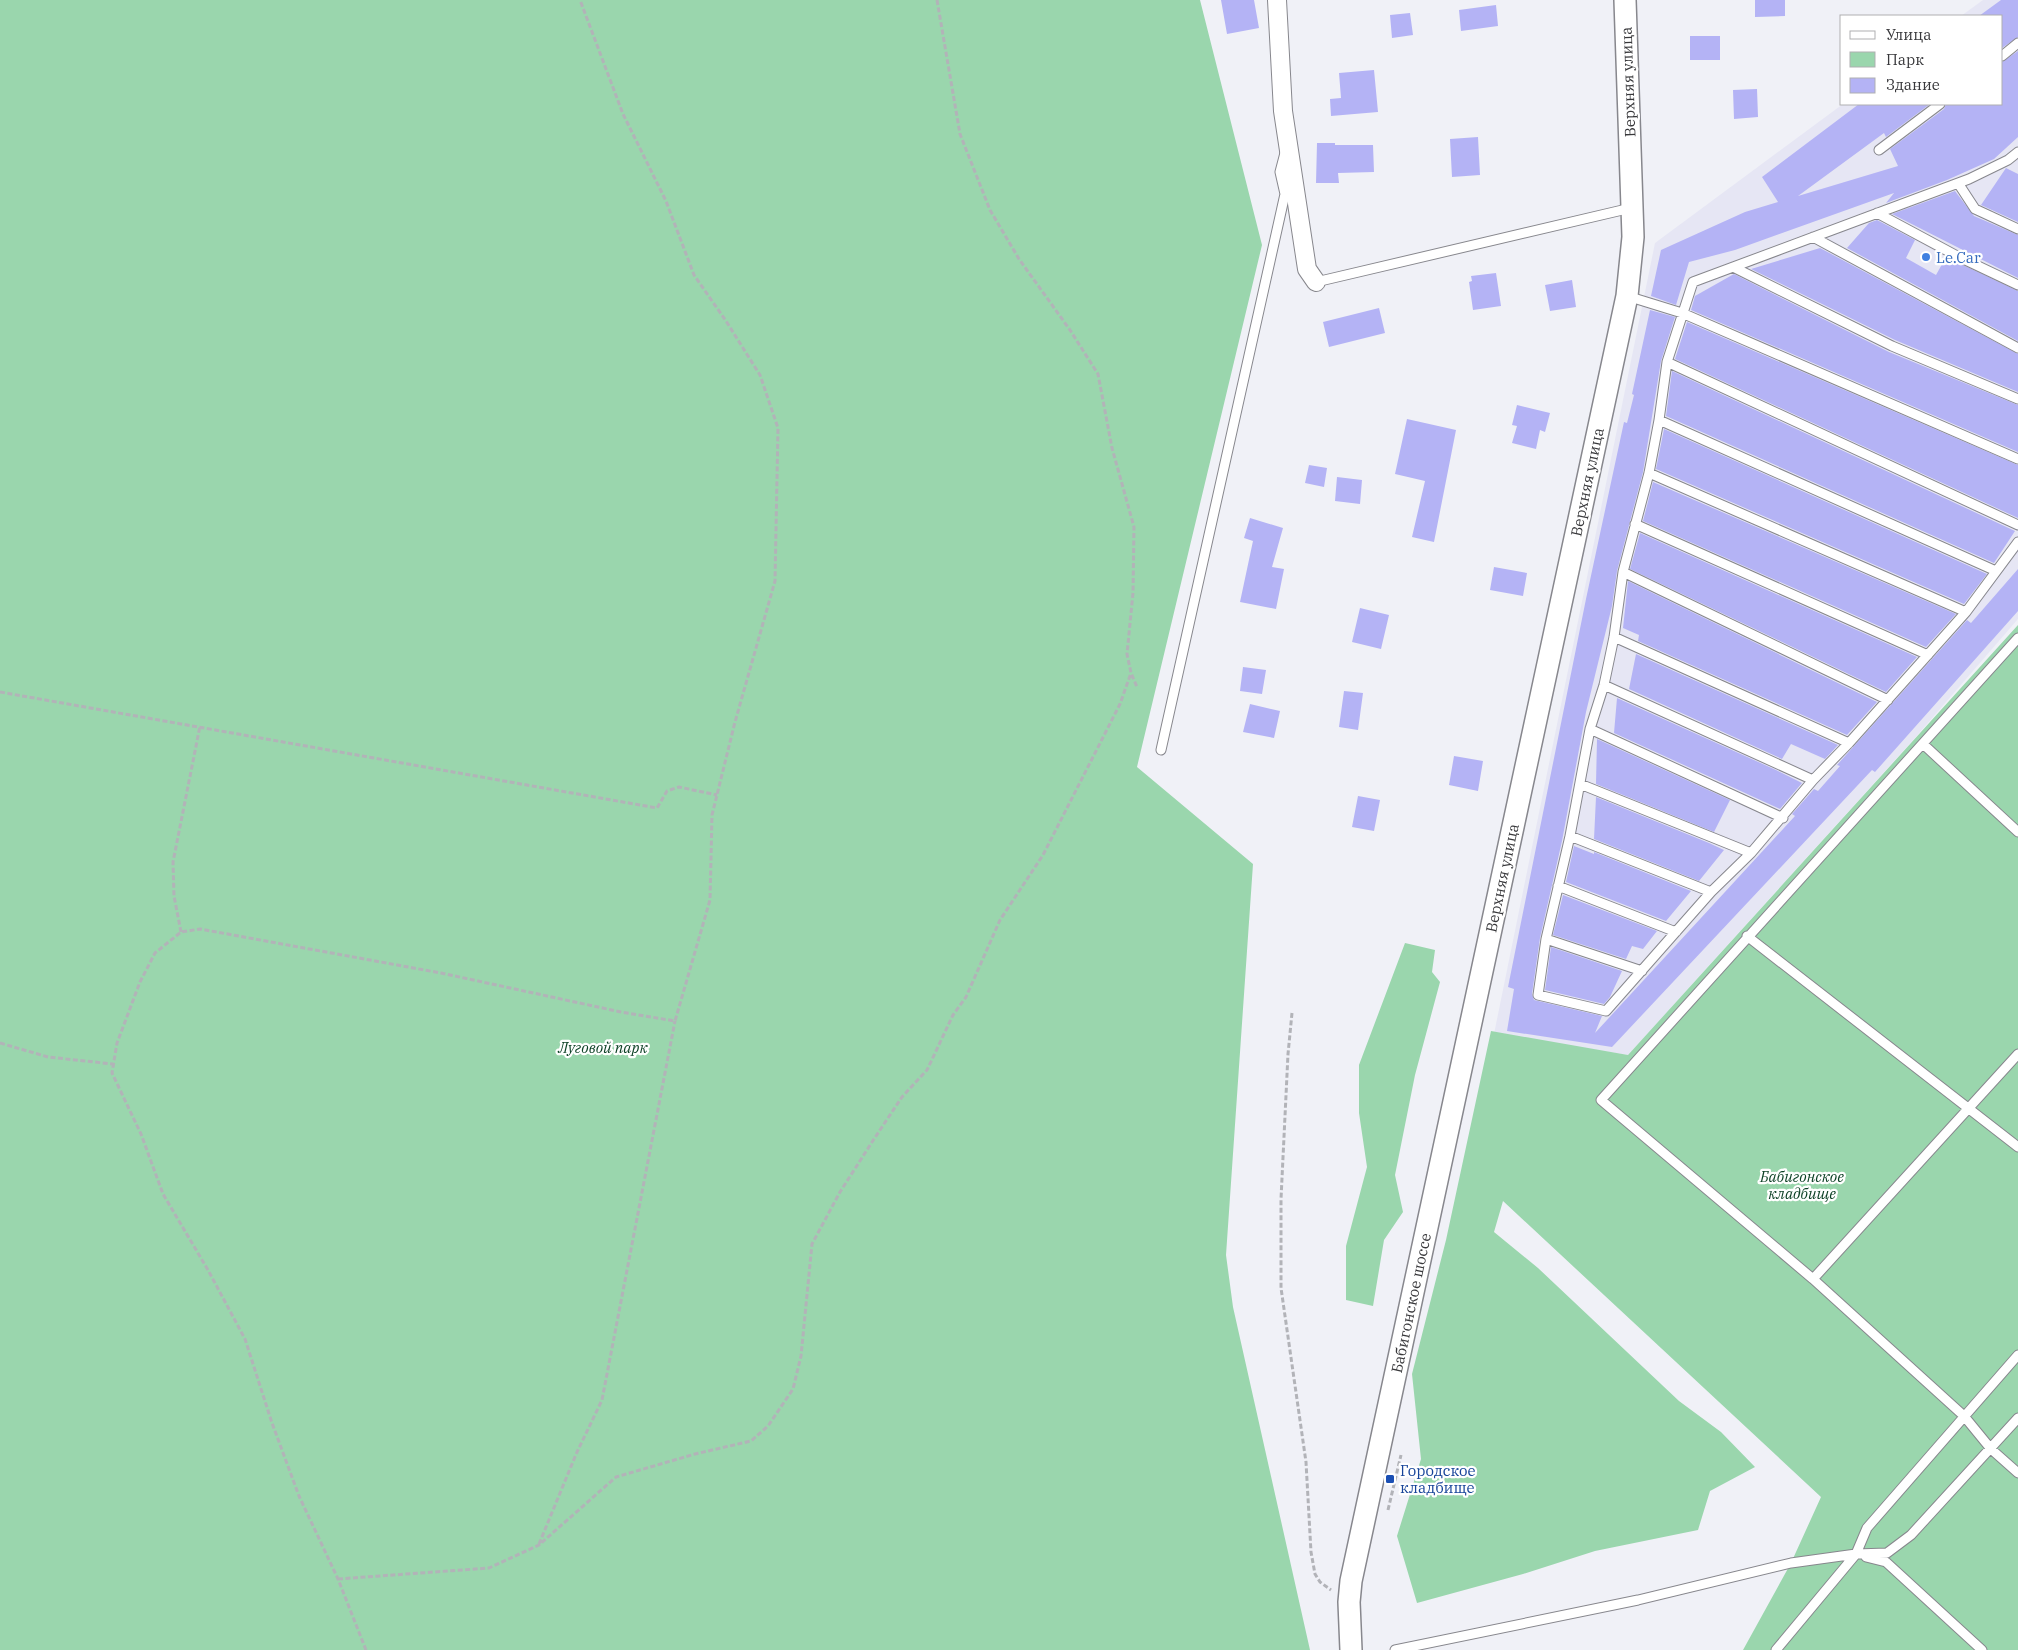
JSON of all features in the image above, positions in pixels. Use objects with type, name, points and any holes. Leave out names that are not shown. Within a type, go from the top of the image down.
[{"type":"street","points":[[1277,0],[1283,111],[1307,269],[1316,282]]},
{"type":"street","name":"Верхняя улица","points":[[1485,958],[1627,296],[1632,237],[1632,208],[1625,0]]},
{"type":"street","name":"Бабигонское шоссе","points":[[1351,1650],[1349,1602],[1351,1581],[1485,958]]},
{"type":"lane","points":[[2003,55],[2018,43]]},
{"type":"lane","points":[[1879,150],[1939,105]]},
{"type":"lane","points":[[1160,750],[1285,194],[1280,172],[1288,142]]},
{"type":"lane","points":[[2018,152],[2008,160],[1958,183],[1693,282],[1667,362],[1659,420],[1636,524],[1623,572],[1614,637],[1604,685],[1590,729],[1570,836],[1546,939],[1538,995],[1606,1011],[1711,892],[1783,818],[1813,780],[1849,743],[1966,612],[2018,542]]},
{"type":"lane","points":[[2008,160],[2018,165]]},
{"type":"lane","points":[[1958,183],[1975,209],[2018,229]]},
{"type":"lane","points":[[1316,282],[1632,208]]},
{"type":"lane","points":[[1876,213],[1959,257],[2018,285]]},
{"type":"lane","points":[[1813,237],[2018,348]]},
{"type":"lane","points":[[1733,267],[1892,346],[2018,399]]},
{"type":"lane","points":[[1627,296],[1682,313],[2018,459]]},
{"type":"lane","points":[[1667,362],[2018,526]]},
{"type":"lane","points":[[1659,420],[1996,571]]},
{"type":"lane","points":[[1648,473],[1966,612]]},
{"type":"lane","points":[[1636,524],[1928,655]]},
{"type":"lane","points":[[1623,572],[1888,700]]},
{"type":"lane","points":[[1614,637],[1849,743]]},
{"type":"lane","points":[[2018,638],[1747,936],[1601,1100],[1813,1279],[1964,1416],[1991,1449],[2018,1473]]},
{"type":"lane","points":[[1604,685],[1813,780]]},
{"type":"lane","points":[[1590,729],[1783,818]]},
{"type":"lane","points":[[1923,744],[2018,832]]},
{"type":"lane","points":[[1580,784],[1751,853]]},
{"type":"lane","points":[[1570,836],[1711,892]]},
{"type":"lane","points":[[1558,886],[1676,932]]},
{"type":"lane","points":[[1747,936],[2018,1147]]},
{"type":"lane","points":[[1546,939],[1642,971]]},
{"type":"lane","points":[[1813,1279],[2018,1054]]},
{"type":"lane","points":[[1776,1650],[1856,1554],[1867,1528],[2018,1354]]},
{"type":"lane","points":[[1395,1650],[1638,1600],[1791,1563],[1856,1554],[1887,1553],[1911,1535],[2018,1418]]},
{"type":"lane","points":[[1856,1554],[1886,1562],[1982,1650]]},
{"type":"path","points":[[539,1545],[577,1452],[602,1400],[675,1021],[710,900],[712,816],[735,722],[776,581],[778,428],[760,376],[726,321],[694,275],[666,200],[623,114],[580,0]]},
{"type":"path","points":[[936,0],[960,134],[990,210],[1019,259],[1070,330],[1098,374],[1112,448],[1125,486],[1134,527],[1134,593],[1127,654],[1131,674],[1137,687]]},
{"type":"path","points":[[338,1579],[489,1568],[539,1545],[616,1477],[695,1454],[751,1441],[768,1426],[793,1389],[801,1356],[812,1244],[840,1192],[902,1097],[928,1070],[953,1015],[966,997],[1000,920],[1042,854],[1120,704],[1131,674]]},
{"type":"path","points":[[0,692],[657,808],[667,791],[679,787],[717,796]]},
{"type":"path","points":[[181,932],[174,896],[173,862],[200,726]]},
{"type":"path","points":[[366,1650],[338,1579],[299,1496],[244,1339],[208,1270],[163,1194],[141,1134],[112,1073],[116,1043],[140,982],[155,952],[181,932],[200,929],[441,973],[621,1012],[675,1021]]},
{"type":"path","points":[[1292,1013],[1288,1054],[1281,1199],[1282,1288],[1306,1462],[1311,1552],[1315,1574],[1320,1582],[1349,1602]]},
{"type":"path","points":[[0,1043],[48,1057],[113,1064]]},
{"type":"shaded area","points":[[1983,0],[2018,0],[2018,619],[1914,739],[1628,1055],[1494,1034],[1655,243],[1842,105],[2003,105],[2003,15],[1962,15]]},
{"type":"green space","name":"Луговой парк","points":[[0,0],[1200,0],[1262,245],[1137,767],[1253,864],[1226,1255],[1233,1307],[1310,1650],[0,1650]]},
{"type":"green space","name":"Бабигонское кладбище","points":[[2018,625],[2018,1650],[1743,1650],[1791,1563],[1821,1497],[1503,1201],[1494,1232],[1538,1268],[1679,1401],[1721,1432],[1755,1467],[1710,1491],[1698,1530],[1595,1551],[1523,1574],[1417,1603],[1397,1536],[1421,1459],[1412,1374],[1446,1240],[1491,1031],[1628,1055]]},
{"type":"green space","points":[[1405,943],[1435,950],[1432,972],[1440,982],[1415,1075],[1395,1175],[1403,1212],[1384,1240],[1373,1306],[1346,1300],[1346,1246],[1367,1167],[1359,1113],[1359,1065]]},
{"type":"building","points":[[1221,0],[1254,0],[1259,28],[1227,34]]},
{"type":"building","points":[[1755,0],[1785,0],[1785,16],[1755,17]]},
{"type":"building","points":[[2001,0],[2018,0],[2018,37],[2003,47],[2003,15],[1980,15]]},
{"type":"building","points":[[1496,5],[1498,26],[1461,31],[1459,10]]},
{"type":"building","points":[[1410,13],[1413,35],[1392,38],[1390,15]]},
{"type":"building","points":[[1690,36],[1720,36],[1720,60],[1690,60]]},
{"type":"building","points":[[2018,51],[2018,137],[1994,159],[1947,180],[1886,203],[1894,193],[1735,250],[1689,262],[1676,305],[1651,296],[1661,250],[1745,212],[1778,202],[1762,177],[1858,105],[1929,105],[1886,137],[1884,133],[1798,196],[1898,166],[1890,149],[1944,109],[1946,105],[2003,105],[2003,61]]},
{"type":"building","points":[[1374,70],[1378,112],[1331,116],[1330,99],[1341,98],[1339,73]]},
{"type":"building","points":[[1757,89],[1758,117],[1734,119],[1733,90]]},
{"type":"building","points":[[1478,137],[1480,175],[1452,177],[1450,139]]},
{"type":"building","points":[[1317,143],[1373,145],[1374,172],[1338,173],[1339,183],[1316,183]]},
{"type":"building","points":[[2006,168],[2018,174],[2018,222],[1981,205]]},
{"type":"building","points":[[1955,191],[1974,216],[2018,235],[2018,278],[1892,214]]},
{"type":"building","points":[[1877,220],[1915,240],[1906,258],[1936,275],[1946,257],[2018,291],[2018,341],[1847,248],[1869,223]]},
{"type":"building","points":[[1820,248],[2018,354],[2018,392],[1895,340],[1751,269]]},
{"type":"building","points":[[1496,273],[1501,306],[1473,310],[1469,282],[1472,281],[1471,276]]},
{"type":"building","points":[[1734,274],[1889,352],[2018,405],[2018,452],[1691,310],[1695,296]]},
{"type":"building","points":[[1572,280],[1576,307],[1550,311],[1545,285]]},
{"type":"building","points":[[1379,308],[1385,333],[1329,347],[1323,322]]},
{"type":"building","points":[[1650,310],[1675,317],[1661,361],[1643,472],[1617,571],[1612,606],[1586,712],[1562,841],[1540,938],[1532,994],[1534,1000],[1602,1016],[1595,1033],[1795,816],[1792,814],[1814,789],[1818,791],[1840,766],[1837,765],[1967,620],[1971,623],[2018,569],[2018,611],[1875,772],[1872,770],[1612,1047],[1507,1031],[1514,989],[1508,987],[1586,599],[1624,422],[1627,423],[1634,395],[1632,394]]},
{"type":"building","points":[[1687,322],[2018,465],[2018,518],[1675,359]]},
{"type":"building","points":[[1672,371],[2015,531],[1994,563],[1666,416]]},
{"type":"building","points":[[1517,405],[1550,413],[1545,432],[1540,430],[1536,449],[1512,443],[1517,426],[1512,425]]},
{"type":"building","points":[[1407,419],[1456,430],[1434,542],[1412,537],[1425,481],[1395,474]]},
{"type":"building","points":[[1664,429],[1987,574],[1964,604],[1656,469]]},
{"type":"building","points":[[1309,465],[1327,468],[1324,487],[1305,483]]},
{"type":"building","points":[[1337,477],[1362,480],[1360,504],[1335,501]]},
{"type":"building","points":[[1653,482],[1956,614],[1926,647],[1643,521]]},
{"type":"building","points":[[1250,518],[1283,528],[1272,567],[1284,569],[1276,609],[1240,602],[1253,541],[1244,538]]},
{"type":"building","points":[[1640,533],[1917,657],[1886,692],[1630,569]]},
{"type":"building","points":[[1494,567],[1527,573],[1523,596],[1490,590]]},
{"type":"building","points":[[1628,581],[1877,702],[1847,735],[1638,641],[1639,635],[1623,628]]},
{"type":"building","points":[[1360,608],[1389,615],[1381,649],[1352,642]]},
{"type":"building","points":[[1636,654],[1838,745],[1825,759],[1791,744],[1782,759],[1629,689]]},
{"type":"building","points":[[1243,667],[1266,670],[1262,694],[1240,691]]},
{"type":"building","points":[[1344,691],[1363,693],[1358,730],[1339,727]]},
{"type":"building","points":[[1617,698],[1802,783],[1780,809],[1614,733]]},
{"type":"building","points":[[1250,704],[1280,711],[1274,738],[1243,732]]},
{"type":"building","points":[[1597,739],[1730,800],[1714,832],[1596,784]]},
{"type":"building","points":[[1454,756],[1483,761],[1478,791],[1449,785]]},
{"type":"building","points":[[1358,796],[1380,800],[1374,831],[1352,827]]},
{"type":"building","points":[[1596,797],[1724,850],[1699,881],[1594,839]]},
{"type":"building","points":[[1574,846],[1594,854],[1594,852],[1691,891],[1666,921],[1566,882]]},
{"type":"building","points":[[1563,895],[1657,931],[1643,949],[1632,946],[1626,959],[1553,935]]},
{"type":"building","points":[[1551,947],[1622,971],[1610,997],[1604,1004],[1545,990]]},
{"type":"place","name":"Le.Car","points":[[1926,257]]},
{"type":"place","name":"Городское кладбище","points":[[1390,1479]]}]
